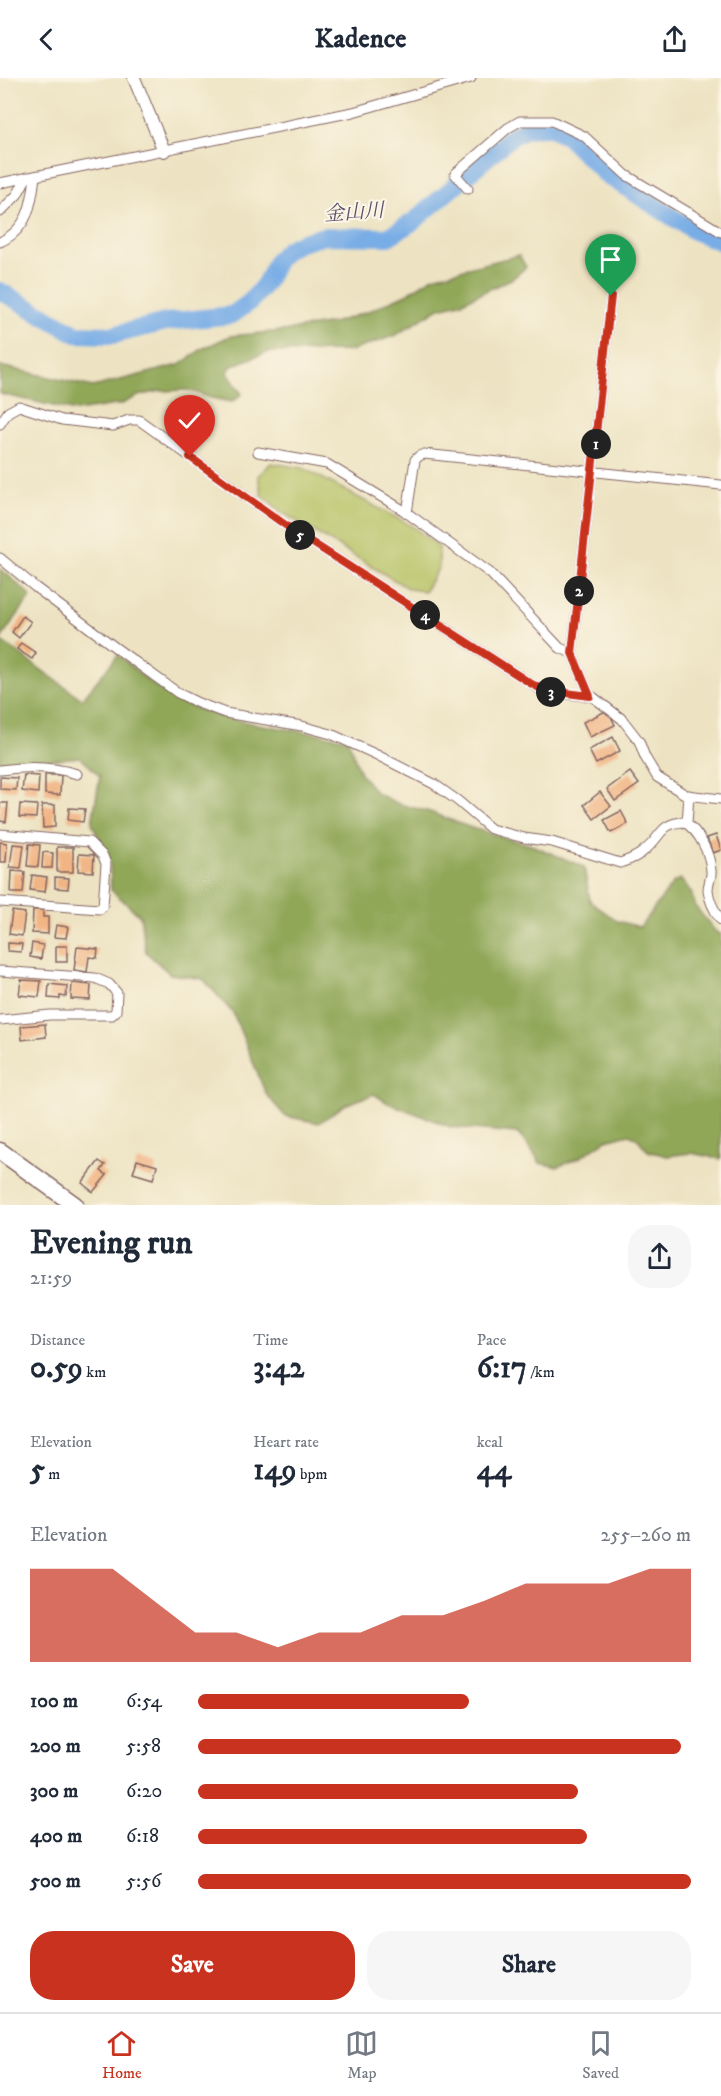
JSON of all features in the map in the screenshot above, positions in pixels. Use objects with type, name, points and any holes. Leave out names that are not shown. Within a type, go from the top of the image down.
[{"type":"highway","points":[[0,1150],[75,1205]]},
{"type":"street","points":[[134,78],[164,151]]},
{"type":"street","points":[[0,183],[353,112],[471,78]]},
{"type":"street","points":[[468,189],[455,174],[508,128],[520,121],[552,121],[584,136],[626,175],[721,232]]},
{"type":"street","points":[[0,212],[31,176]]},
{"type":"street","points":[[0,242],[14,234],[30,211],[31,176]]},
{"type":"street","points":[[590,696],[572,653],[611,296]]},
{"type":"street","points":[[0,424],[8,412],[19,406],[62,420],[113,426],[129,420],[140,420],[291,529],[530,683],[543,690],[590,696],[622,719],[639,741],[657,777],[689,795],[721,799]]},
{"type":"street","points":[[258,452],[327,464],[407,513],[490,573],[560,648],[572,653]]},
{"type":"street","points":[[407,513],[415,460],[424,454],[721,485]]},
{"type":"street","points":[[0,558],[35,587],[158,678],[198,703],[225,713],[310,727],[331,734],[377,754],[434,784],[458,801],[491,830],[552,842],[620,863],[648,848],[666,826],[674,822],[687,823],[698,833],[709,858],[712,872],[708,890],[721,920]]},
{"type":"street","points":[[0,770],[21,766],[78,774]]},
{"type":"street","points":[[687,823],[689,795]]},
{"type":"street","points":[[0,834],[89,842],[103,856],[106,864],[103,906],[99,909],[0,902]]},
{"type":"street","points":[[0,971],[95,978],[109,984],[117,993],[116,1011],[112,1015],[50,1015],[0,1020]]},
{"type":"green space","points":[[519,255],[526,267],[513,278],[460,303],[439,308],[396,335],[351,351],[268,352],[233,365],[227,372],[242,394],[232,402],[189,390],[160,391],[138,396],[122,404],[76,411],[0,394],[0,366],[93,387],[179,365],[202,349],[230,336],[333,323],[367,312],[408,293],[433,277]]},
{"type":"green space","points":[[271,463],[303,468],[412,526],[439,547],[439,567],[425,591],[409,589],[283,513],[262,495],[258,476]]},
{"type":"green space","points":[[0,568],[31,596],[0,640]]},
{"type":"green space","points":[[0,640],[82,699],[118,655],[164,692],[200,710],[241,721],[348,739],[360,773],[376,793],[399,804],[534,846],[584,867],[590,901],[617,921],[640,927],[673,883],[680,879],[691,892],[695,906],[716,932],[721,934],[721,1159],[691,1153],[667,1156],[648,1151],[636,1137],[629,1134],[606,1140],[579,1158],[557,1167],[540,1163],[517,1133],[451,1127],[388,1103],[374,1094],[345,1105],[319,1123],[285,1116],[266,1094],[233,1013],[203,979],[170,974],[146,952],[140,916],[111,890],[110,863],[92,823],[100,776],[80,757],[0,762]]},
{"type":"building","points":[[23,616],[31,622],[19,638],[12,632]]},
{"type":"building","points":[[21,643],[36,653],[32,659],[17,649]]},
{"type":"building","points":[[608,710],[615,725],[590,737],[583,722]]},
{"type":"building","points":[[613,737],[620,751],[596,764],[589,750]]},
{"type":"building","points":[[630,772],[639,784],[615,801],[607,789]]},
{"type":"building","points":[[24,775],[39,776],[38,793],[22,791]]},
{"type":"building","points":[[45,775],[61,775],[60,795],[45,794]]},
{"type":"building","points":[[0,777],[17,778],[16,790],[0,789]]},
{"type":"building","points":[[600,792],[611,806],[594,819],[584,805]]},
{"type":"building","points":[[0,803],[8,803],[6,822],[0,821]]},
{"type":"building","points":[[20,804],[37,805],[36,818],[19,817]]},
{"type":"building","points":[[42,805],[55,805],[55,827],[43,828]]},
{"type":"building","points":[[69,808],[85,809],[83,822],[68,820]]},
{"type":"building","points":[[621,811],[628,824],[611,833],[604,820]]},
{"type":"building","points":[[716,835],[721,850],[713,853],[707,838]]},
{"type":"building","points":[[0,842],[7,843],[6,862],[0,862]]},
{"type":"building","points":[[13,844],[24,845],[21,868],[10,867]]},
{"type":"building","points":[[29,844],[40,845],[38,867],[27,866]]},
{"type":"building","points":[[57,847],[73,847],[73,872],[57,872]]},
{"type":"building","points":[[43,852],[53,853],[52,868],[42,868]]},
{"type":"building","points":[[79,854],[94,855],[93,872],[78,871]]},
{"type":"building","points":[[12,871],[25,872],[23,893],[11,893]]},
{"type":"building","points":[[32,875],[47,877],[45,892],[30,890]]},
{"type":"building","points":[[55,877],[69,878],[68,889],[55,888]]},
{"type":"building","points":[[33,910],[43,910],[43,917],[48,917],[48,934],[32,933]]},
{"type":"building","points":[[12,911],[25,913],[22,936],[9,934]]},
{"type":"building","points":[[56,925],[68,927],[66,938],[54,937]]},
{"type":"building","points":[[8,943],[22,944],[21,952],[8,951]]},
{"type":"building","points":[[32,943],[43,945],[41,959],[30,957]]},
{"type":"building","points":[[56,946],[67,946],[67,962],[56,962]]},
{"type":"building","points":[[77,947],[98,949],[97,958],[89,957],[87,972],[74,970]]},
{"type":"building","points":[[21,980],[41,981],[39,997],[19,995]]},
{"type":"building","points":[[72,983],[91,985],[90,1000],[71,999]]},
{"type":"building","points":[[49,984],[67,986],[66,997],[48,998]]},
{"type":"building","points":[[45,1024],[46,1037],[22,1040],[21,1026]]},
{"type":"building","points":[[137,1160],[157,1166],[153,1179],[133,1173]]},
{"type":"building","points":[[99,1161],[105,1165],[101,1171],[107,1175],[93,1192],[82,1183]]},
{"type":"waterway","name":"金山川","points":[[0,291],[76,334],[113,335],[166,322],[232,315],[250,302],[265,284],[278,259],[288,249],[324,236],[388,237],[414,221],[511,137],[524,130],[538,127],[552,128],[567,136],[606,175],[694,231],[721,242]]},
{"type":"route","points":[[190,457],[291,529],[530,683],[543,690],[590,696],[572,653],[611,296]]}]
